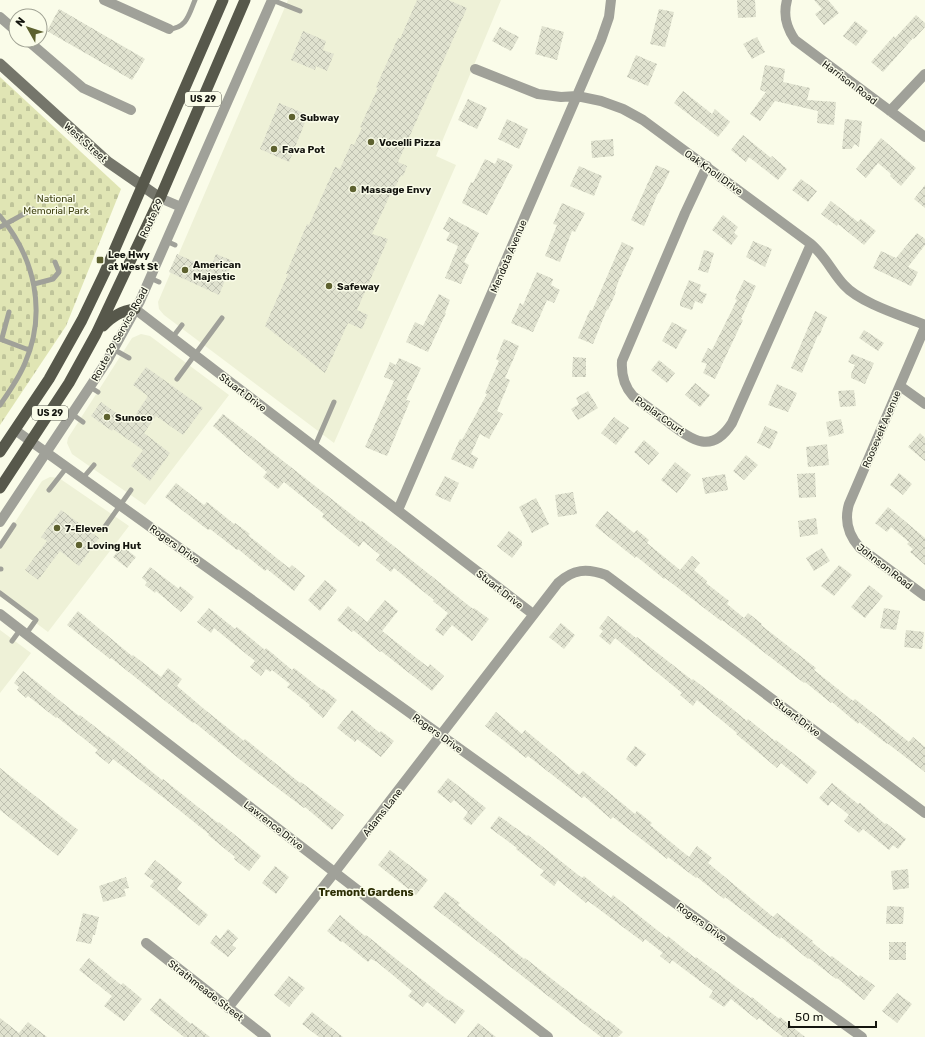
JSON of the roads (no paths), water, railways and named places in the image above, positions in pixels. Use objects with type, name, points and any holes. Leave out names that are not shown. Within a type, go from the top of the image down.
[{"type":"main road","name":"Route 29","points":[[0,452],[49,379],[82,320],[104,274],[223,0]]},
{"type":"main road","name":"Route 29","points":[[0,488],[70,384],[96,334],[160,198],[246,0]]},
{"type":"main road","name":"West Street","points":[[0,64],[108,162],[160,198]]},
{"type":"main road","points":[[96,334],[111,318],[123,311],[135,309]]},
{"type":"street","points":[[104,0],[169,28]]},
{"type":"street","name":"Route 29 Service Road","points":[[0,522],[72,414],[94,389],[113,349],[135,309],[154,280],[170,243],[181,207],[272,0]]},
{"type":"street","name":"Mendota Avenue","points":[[398,510],[603,35],[609,17],[611,0]]},
{"type":"street","name":"Harrison Road","points":[[787,0],[785,18],[788,30],[795,40],[925,137]]},
{"type":"street","points":[[0,17],[8,24]]},
{"type":"street","points":[[36,48],[83,88],[131,110]]},
{"type":"street","name":"Oak Knoll Drive","points":[[475,69],[538,94],[561,97],[577,96],[601,101],[623,109],[643,120],[821,252],[844,285],[851,291],[863,299],[925,326]]},
{"type":"street","points":[[890,111],[925,74]]},
{"type":"street","name":"Poplar Court","points":[[707,166],[682,220],[622,361],[623,378],[626,388],[633,396],[694,440],[708,442],[716,440],[723,435],[732,423],[811,244]]},
{"type":"street","name":"West Street","points":[[160,198],[181,207]]},
{"type":"street","name":"Stuart Drive","points":[[135,309],[533,614],[558,583],[563,578],[574,572],[585,570],[606,575],[925,813]]},
{"type":"street","name":"Roosevelt Avenue","points":[[849,532],[846,514],[849,504],[925,326]]},
{"type":"street","points":[[900,386],[925,404]]},
{"type":"street","name":"Rogers Drive","points":[[15,430],[862,1037]]},
{"type":"street","name":"Johnson Road","points":[[849,532],[854,542],[860,548],[925,596]]},
{"type":"street","name":"Lawrence Drive","points":[[0,614],[548,1037]]},
{"type":"street","name":"Adams Lane","points":[[228,1008],[335,872],[533,614]]},
{"type":"street","name":"Strathmeade Street","points":[[146,943],[266,1037]]},
{"type":"lane","points":[[169,28],[176,28],[182,25],[186,20],[195,0]]},
{"type":"lane","points":[[272,0],[300,11]]},
{"type":"lane","points":[[0,227],[33,209]]},
{"type":"lane","points":[[0,216],[23,249],[34,284],[36,305],[35,324],[30,350],[16,380],[0,405]]},
{"type":"lane","points":[[34,284],[53,279],[59,272],[55,262]]},
{"type":"lane","points":[[9,312],[1,338],[30,350]]},
{"type":"lane","points":[[177,379],[222,318]]},
{"type":"lane","points":[[172,338],[182,325]]},
{"type":"lane","points":[[113,349],[129,358]]},
{"type":"lane","points":[[315,446],[334,402]]},
{"type":"lane","points":[[72,414],[83,422]]},
{"type":"lane","points":[[83,478],[94,464]]},
{"type":"lane","points":[[49,490],[67,467]]},
{"type":"lane","points":[[104,528],[131,490]]},
{"type":"lane","points":[[0,546],[14,525]]},
{"type":"lane","points":[[0,592],[36,620],[12,641]]},
{"type":"place","name":"Subway","points":[[292,117]]},
{"type":"place","name":"Vocelli Pizza","points":[[371,142]]},
{"type":"place","name":"Fava Pot","points":[[274,149]]},
{"type":"place","name":"Massage Envy","points":[[353,189]]},
{"type":"place","name":"Lee Hwy at West St","points":[[100,260]]},
{"type":"place","name":"American Majestic","points":[[185,270]]},
{"type":"place","name":"Safeway","points":[[329,286]]},
{"type":"place","name":"Sunoco","points":[[107,417]]},
{"type":"place","name":"7-Eleven","points":[[57,528]]},
{"type":"place","name":"Loving Hut","points":[[79,545]]},
{"type":"district","name":"Tremont Gardens","points":[[366,892]]},
{"type":"park label","name":"National Memorial Park","points":[[56,204]]}]
